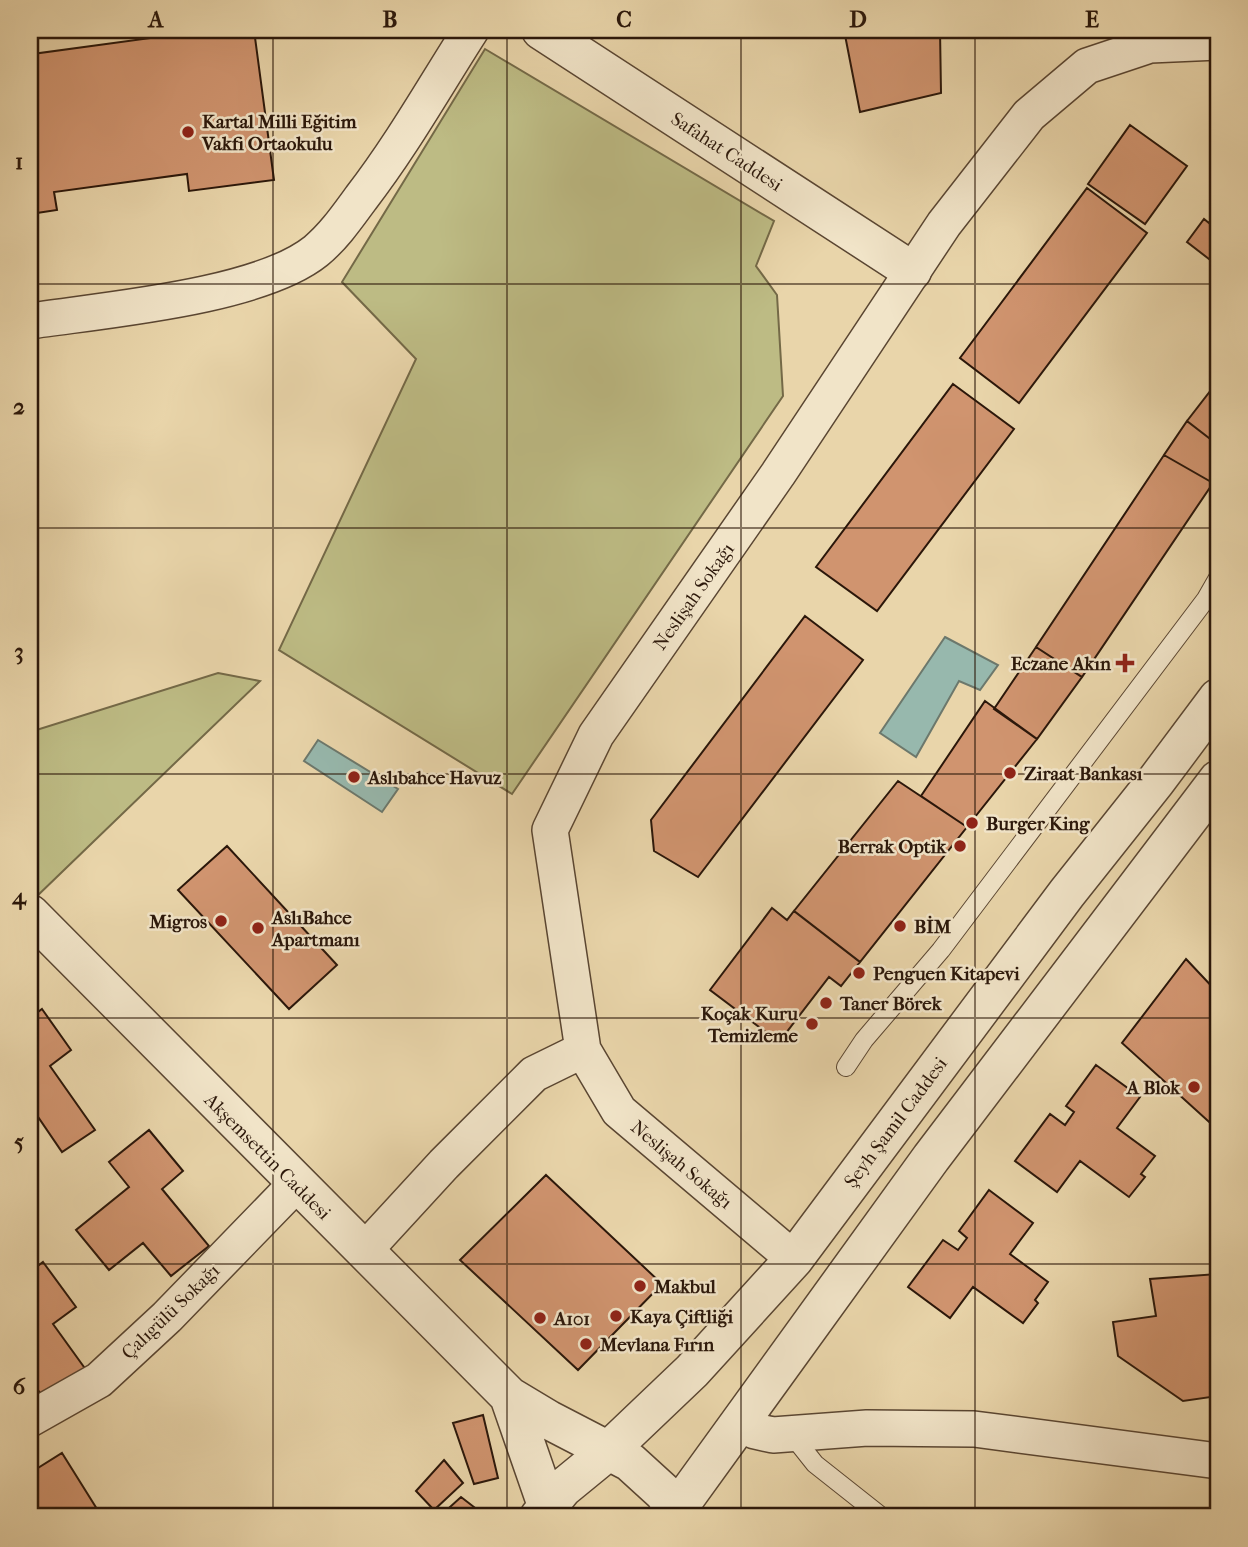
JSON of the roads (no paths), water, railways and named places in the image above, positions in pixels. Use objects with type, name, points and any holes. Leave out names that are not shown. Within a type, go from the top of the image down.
[{"type":"street","points":[[30,321],[243,285],[281,270],[315,252],[341,225],[380,174],[471,30]]},
{"type":"street","name":"Safahat Caddesi","points":[[541,30],[912,271]]},
{"type":"street","name":"Neslişah Sokağı","points":[[794,1259],[619,1111],[583,1050],[550,830],[596,735],[778,474],[944,224],[1029,116],[1087,66],[1150,45],[1218,42]]},
{"type":"street","name":"Şeyh Şamil Caddesi","points":[[546,1514],[563,1488],[607,1452],[692,1371],[794,1259],[1067,893],[1218,698]]},
{"type":"street","points":[[676,1515],[930,1158],[1218,780]]},
{"type":"street","name":"Akşemsettin Caddesi","points":[[30,914],[509,1396],[607,1452],[630,1462],[664,1493],[676,1515]]},
{"type":"street","points":[[364,1251],[444,1164],[534,1073],[583,1050]]},
{"type":"street","name":"Çalıgülü Sokağı","points":[[30,1419],[99,1380],[167,1317],[296,1184]]},
{"type":"street","name":"Akşemsettin Caddesi","points":[[509,1396],[546,1514]]},
{"type":"street","points":[[739,1423],[764,1433],[792,1435],[867,1428],[974,1429],[1218,1461]]},
{"type":"lane","points":[[846,1067],[864,1040],[941,950],[1206,599],[1218,578]]},
{"type":"lane","points":[[792,1435],[815,1464],[882,1517]]},
{"type":"water","points":[[945,637],[998,665],[980,690],[959,681],[916,757],[880,733]]},
{"type":"water","name":"Aslıbahce Havuz","points":[[318,740],[398,789],[382,812],[304,761]]},
{"type":"place","name":"Kartal Milli Eğitim Vakfı Ortaokulu","points":[[188,132]]},
{"type":"place","name":"Eczane Akın","points":[[1125,663]]},
{"type":"place","name":"Ziraat Bankası","points":[[1010,773]]},
{"type":"place","name":"Aslıbahce Havuz","points":[[354,777]]},
{"type":"place","name":"Burger King","points":[[972,823]]},
{"type":"place","name":"Berrak Optik","points":[[960,846]]},
{"type":"place","name":"Migros","points":[[221,921]]},
{"type":"place","name":"BİM","points":[[900,926]]},
{"type":"place","name":"AslıBahce Apartmanı","points":[[258,928]]},
{"type":"place","name":"Penguen Kitapevi","points":[[859,973]]},
{"type":"place","name":"Taner Börek","points":[[826,1003]]},
{"type":"place","name":"Koçak Kuru Temizleme","points":[[812,1024]]},
{"type":"place","name":"A Blok","points":[[1194,1087]]},
{"type":"place","name":"Makbul","points":[[640,1286]]},
{"type":"place","name":"Kaya Çiftliği","points":[[616,1316]]},
{"type":"place","name":"A101","points":[[540,1318]]},
{"type":"place","name":"Mevlana Fırın","points":[[586,1344]]}]
